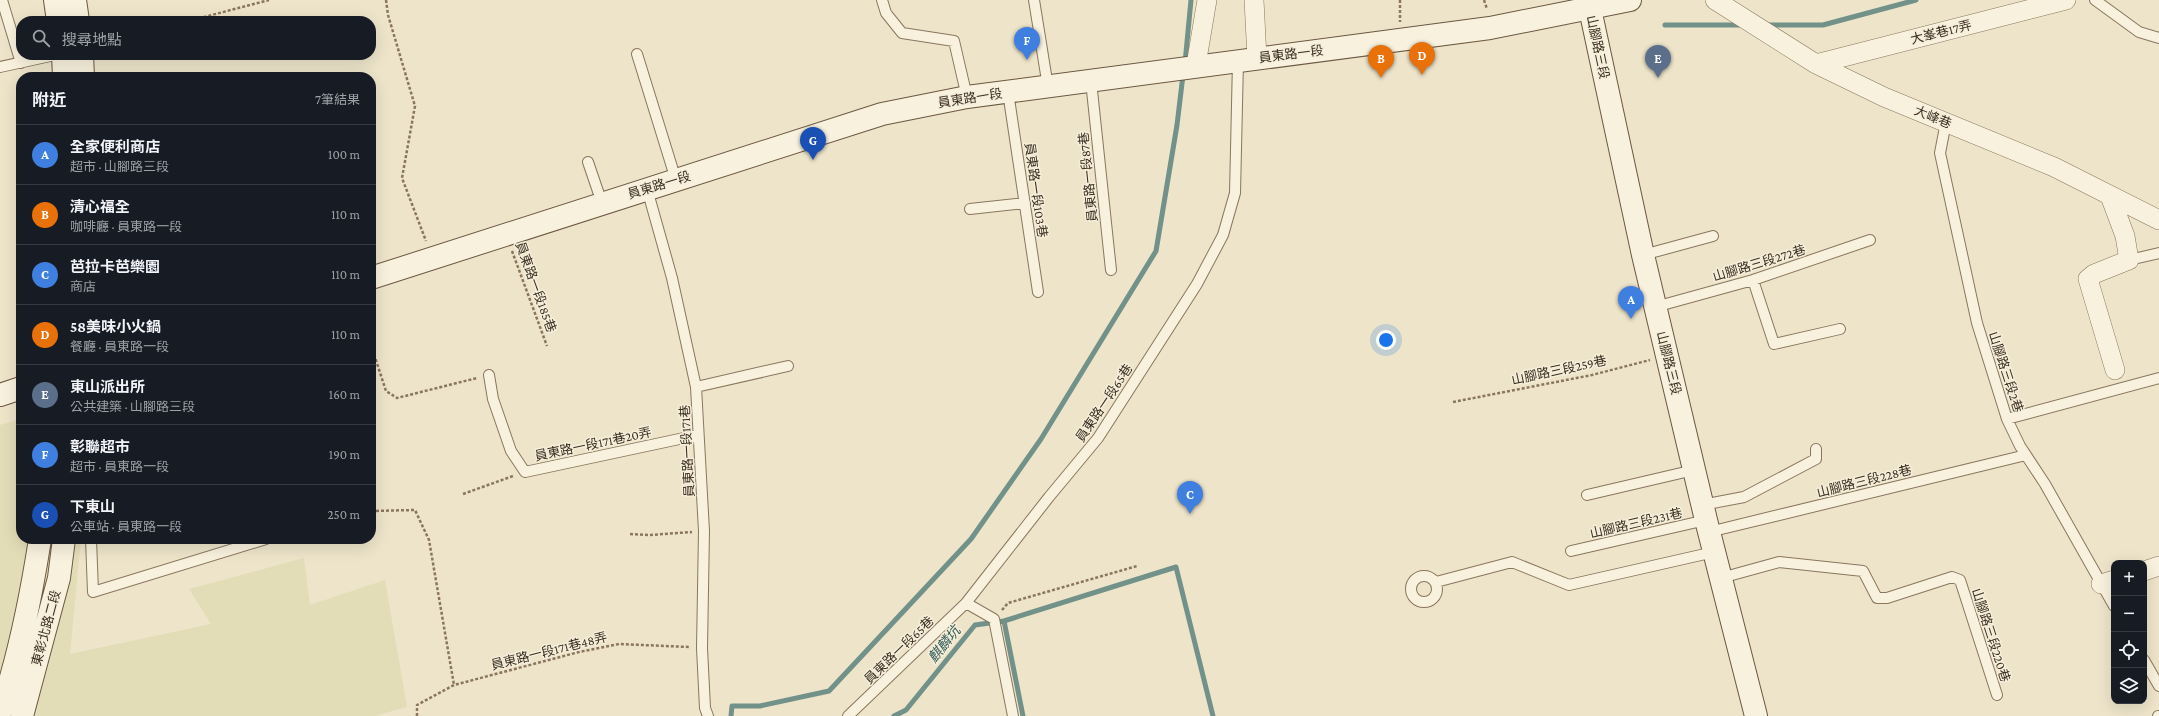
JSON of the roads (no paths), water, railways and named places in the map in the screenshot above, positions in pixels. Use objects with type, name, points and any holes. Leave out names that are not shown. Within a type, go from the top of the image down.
[{"type":"main road","points":[[55,0],[57,16]]},
{"type":"main road","points":[[75,0],[77,16]]},
{"type":"main road","name":"員東路一段","points":[[376,276],[882,114],[967,97],[1490,28],[1592,4],[1630,0]]},
{"type":"main road","name":"山腳路三段","points":[[1592,4],[1643,255],[1714,552],[1756,716]]},
{"type":"main road","points":[[63,60],[64,72]]},
{"type":"main road","points":[[82,60],[83,72]]},
{"type":"main road","points":[[0,395],[16,390]]},
{"type":"main road","name":"東彰北路二段","points":[[0,713],[11,677],[34,575],[39,544]]},
{"type":"main road","name":"東彰北路二段","points":[[22,716],[59,578],[63,544]]},
{"type":"street","points":[[1196,66],[1207,0]]},
{"type":"street","points":[[1248,59],[1254,0]]},
{"type":"street","name":"大峰巷","points":[[1715,0],[1816,64],[1884,97],[2054,167],[2159,220]]},
{"type":"street","name":"大峯巷17弄","points":[[1816,64],[2066,0]]},
{"type":"street","points":[[2110,196],[2125,236],[2129,260],[2094,274],[2088,279],[2115,370]]},
{"type":"street","points":[[2147,570],[2159,566]]},
{"type":"lane","points":[[2,0],[16,46]]},
{"type":"lane","points":[[882,0],[886,13],[902,33],[954,41],[967,97]]},
{"type":"lane","points":[[1034,0],[1048,87]]},
{"type":"lane","points":[[2095,0],[2139,32],[2159,38]]},
{"type":"lane","points":[[637,54],[676,180]]},
{"type":"lane","name":"員東路一段65巷","points":[[848,716],[966,604],[1049,497],[1098,438],[1197,284],[1223,235],[1236,193],[1248,59]]},
{"type":"lane","points":[[0,68],[34,60]]},
{"type":"lane","name":"員東路一段87巷","points":[[1091,81],[1111,270]]},
{"type":"lane","name":"員東路一段103巷","points":[[1008,92],[1038,292]]},
{"type":"lane","name":"山腳路三段2巷","points":[[1946,122],[1940,153],[1977,323],[2007,419],[2026,455],[2108,582],[2112,596]]},
{"type":"lane","points":[[588,162],[602,203]]},
{"type":"lane","name":"員東路一段171巷","points":[[647,189],[672,278],[696,387],[704,531],[702,648],[705,708],[708,716]]},
{"type":"lane","points":[[970,209],[1025,203]]},
{"type":"lane","points":[[1643,255],[1713,236]]},
{"type":"lane","name":"山腳路三段272巷","points":[[1655,307],[1753,280],[1870,240]]},
{"type":"lane","points":[[2129,260],[2159,253]]},
{"type":"lane","points":[[1753,280],[1774,344],[1840,329]]},
{"type":"lane","points":[[696,387],[788,366]]},
{"type":"lane","name":"員東路一段171巷20弄","points":[[489,375],[493,399],[511,451],[525,472],[698,435]]},
{"type":"lane","points":[[2007,419],[2159,378]]},
{"type":"lane","points":[[1706,519],[1816,459],[1816,449]]},
{"type":"lane","name":"山腳路三段228巷","points":[[1706,519],[2026,455]]},
{"type":"lane","points":[[1587,495],[1694,470]]},
{"type":"lane","name":"山腳路三段231巷","points":[[1571,551],[1706,519]]},
{"type":"lane","points":[[92,544],[93,592],[250,544]]},
{"type":"lane","points":[[1436,582],[1512,562],[1569,585],[1714,552]]},
{"type":"lane","name":"山腳路三段220巷","points":[[1721,578],[1779,562],[1864,572],[1877,598],[1887,598],[1952,577],[1960,580],[1997,695]]},
{"type":"lane","points":[[966,604],[994,619],[1013,716]]},
{"type":"lane","points":[[2147,665],[2159,686]]},
{"type":"waterway","points":[[1185,63],[1191,0]]},
{"type":"waterway","points":[[1766,25],[1823,25],[1916,0]]},
{"type":"waterway","points":[[1665,25],[1742,25]]},
{"type":"waterway","points":[[731,716],[732,706],[760,706],[829,691],[971,539],[1041,439],[1156,251],[1177,125],[1183,75]]},
{"type":"waterway","points":[[1004,621],[1176,567],[1213,716]]},
{"type":"waterway","name":"麒麟坑","points":[[894,716],[906,710],[975,625],[1004,621],[1023,716]]},
{"type":"place","name":"彰聯超市","points":[[1027,60]]},
{"type":"place","name":"58美味小火鍋","points":[[1422,75]]},
{"type":"place","name":"清心福全","points":[[1381,78]]},
{"type":"place","name":"東山派出所","points":[[1658,78]]},
{"type":"place","name":"下東山","points":[[813,160]]},
{"type":"place","name":"全家便利商店","points":[[1631,319]]},
{"type":"place","name":"芭拉卡芭樂園","points":[[1190,514]]}]
